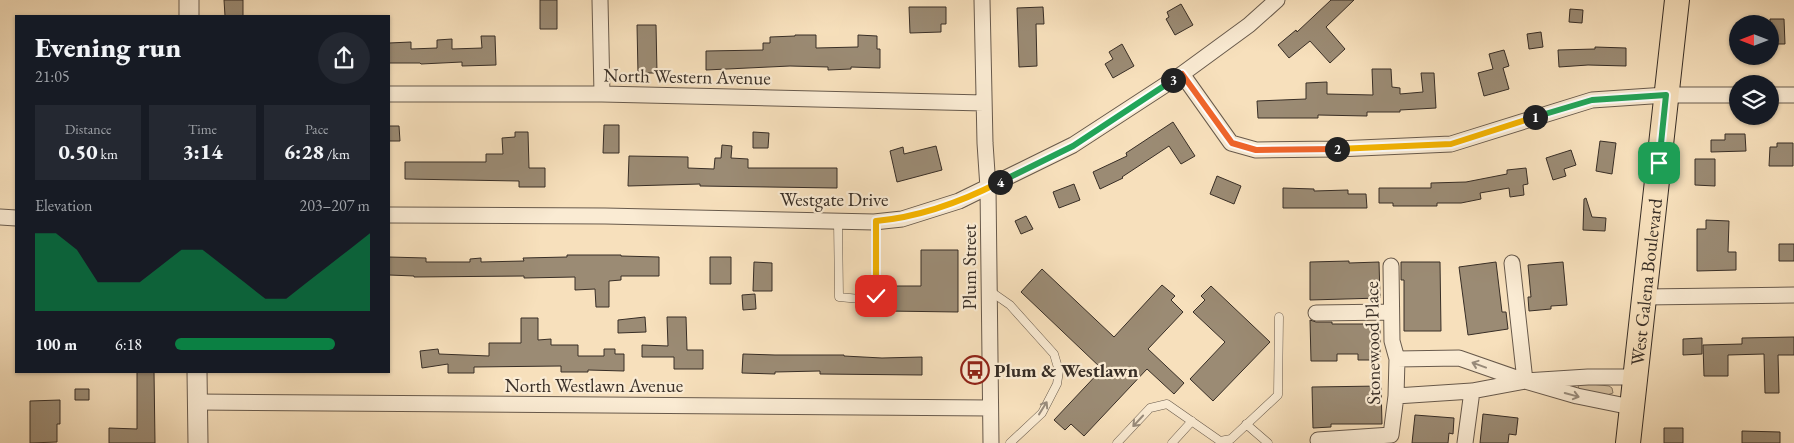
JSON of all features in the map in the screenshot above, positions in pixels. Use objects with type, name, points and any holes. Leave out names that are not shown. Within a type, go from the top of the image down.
[{"type":"main road","name":"West Galena Boulevard","points":[[1628,443],[1677,0]]},
{"type":"street","points":[[189,0],[189,15]]},
{"type":"street","points":[[600,0],[602,94]]},
{"type":"street","name":"Plum Street","points":[[982,0],[988,188],[991,443]]},
{"type":"street","name":"Westgate Drive","points":[[390,215],[605,216],[838,221],[902,219],[932,210],[988,188],[1073,146],[1182,74],[1249,25],[1277,0]]},
{"type":"street","points":[[1182,74],[1232,143],[1256,150],[1451,144],[1592,100],[1666,95],[1729,95]]},
{"type":"street","name":"North Western Avenue","points":[[390,94],[602,94],[984,103]]},
{"type":"street","points":[[1779,95],[1794,95]]},
{"type":"street","points":[[0,217],[15,218]]},
{"type":"street","points":[[1512,263],[1525,381]]},
{"type":"street","name":"Stonewood Place","points":[[1318,440],[1392,435],[1397,359],[1392,341],[1391,266]]},
{"type":"street","points":[[1644,298],[1794,295]]},
{"type":"street","points":[[1316,313],[1392,312]]},
{"type":"street","points":[[1397,359],[1459,358],[1525,381],[1577,396],[1632,408]]},
{"type":"street","points":[[197,373],[198,443]]},
{"type":"street","points":[[1396,396],[1472,391],[1525,381],[1634,376]]},
{"type":"street","points":[[1464,443],[1472,391]]},
{"type":"street","name":"North Westlawn Avenue","points":[[197,402],[990,408]]},
{"type":"lane","points":[[838,221],[839,297],[860,300],[876,296],[876,221]]},
{"type":"lane","points":[[988,290],[1010,305],[1054,354],[1059,370],[1057,384],[1042,413],[1010,443]]},
{"type":"lane","points":[[1117,443],[1150,408],[1167,404],[1220,440],[1231,438],[1278,395],[1279,317]]},
{"type":"lane","points":[[1172,443],[1192,421]]},
{"type":"lane","points":[[1246,424],[1268,443]]},
{"type":"shaded area","points":[[1583,383],[1609,386],[1612,388],[1613,393],[1607,395],[1579,390],[1578,385]]},
{"type":"building","points":[[224,0],[243,0],[243,15],[225,15]]},
{"type":"building","points":[[540,0],[557,0],[557,29],[540,29]]},
{"type":"building","points":[[1331,0],[1354,0],[1326,27],[1345,49],[1330,63],[1310,41],[1289,58],[1278,45],[1296,30],[1297,32]]},
{"type":"building","points":[[1181,4],[1193,25],[1175,35],[1166,19],[1169,17],[1167,12]]},
{"type":"building","points":[[909,7],[946,7],[946,24],[941,24],[941,32],[910,33]]},
{"type":"building","points":[[1043,7],[1044,24],[1036,24],[1037,66],[1019,67],[1017,8]]},
{"type":"building","points":[[1570,9],[1583,10],[1582,23],[1569,22]]},
{"type":"building","points":[[1779,19],[1784,19],[1785,44],[1779,44]]},
{"type":"building","points":[[637,25],[656,25],[657,73],[638,73]]},
{"type":"building","points":[[1541,32],[1543,47],[1529,49],[1527,34]]},
{"type":"building","points":[[816,35],[816,48],[858,47],[858,35],[877,36],[877,49],[880,49],[880,68],[851,67],[851,69],[828,70],[828,67],[790,66],[706,70],[706,51],[763,50],[763,43],[770,43],[770,37]]},
{"type":"building","points":[[481,36],[495,36],[496,65],[462,66],[462,62],[390,63],[390,43],[411,42],[411,49],[437,48],[437,40],[452,39],[452,49],[482,48]]},
{"type":"building","points":[[1122,44],[1134,66],[1113,78],[1105,64],[1113,59],[1109,52]]},
{"type":"building","points":[[1595,47],[1626,48],[1626,66],[1588,65],[1559,67],[1558,50],[1595,49]]},
{"type":"building","points":[[1504,50],[1509,66],[1503,68],[1509,89],[1484,96],[1478,73],[1493,69],[1489,54]]},
{"type":"building","points":[[1372,69],[1391,69],[1392,87],[1400,88],[1400,94],[1423,92],[1421,73],[1434,73],[1436,108],[1400,110],[1400,112],[1367,112],[1367,116],[1318,115],[1318,118],[1258,118],[1257,101],[1306,99],[1306,83],[1327,82],[1327,94],[1373,95]]},
{"type":"building","points":[[1173,122],[1195,156],[1181,164],[1169,146],[1123,178],[1100,189],[1093,172],[1127,156],[1126,153]]},
{"type":"building","points":[[604,125],[619,125],[619,153],[603,153]]},
{"type":"building","points":[[390,126],[399,126],[400,141],[390,141]]},
{"type":"building","points":[[515,132],[528,132],[529,168],[545,168],[545,187],[519,187],[519,181],[405,179],[405,162],[486,162],[486,154],[503,154],[502,138],[515,137]]},
{"type":"building","points":[[753,132],[769,133],[768,148],[753,148]]},
{"type":"building","points":[[1725,134],[1745,134],[1746,151],[1711,152],[1711,140],[1725,140]]},
{"type":"building","points":[[1600,141],[1616,143],[1612,174],[1596,171]]},
{"type":"building","points":[[1777,143],[1793,143],[1793,166],[1769,166],[1770,147],[1777,147]]},
{"type":"building","points":[[722,145],[732,146],[731,158],[748,159],[748,168],[837,168],[837,188],[700,186],[700,184],[628,186],[629,156],[688,157],[688,168],[714,169],[715,158],[721,158]]},
{"type":"building","points":[[936,146],[942,170],[897,182],[890,151],[903,147],[904,154]]},
{"type":"building","points":[[1571,150],[1576,165],[1564,169],[1566,176],[1553,180],[1546,158]]},
{"type":"building","points":[[1695,159],[1715,159],[1715,186],[1695,185]]},
{"type":"building","points":[[1526,168],[1528,184],[1523,185],[1524,195],[1510,197],[1509,188],[1480,193],[1481,199],[1461,203],[1437,203],[1437,206],[1393,206],[1393,203],[1379,203],[1379,188],[1431,188],[1431,183],[1466,182],[1507,174],[1507,170]]},
{"type":"building","points":[[1217,176],[1241,186],[1234,204],[1210,194]]},
{"type":"building","points":[[1074,184],[1080,200],[1059,208],[1053,192]]},
{"type":"building","points":[[1283,188],[1314,189],[1314,191],[1348,190],[1348,194],[1366,194],[1367,208],[1283,208]]},
{"type":"building","points":[[1586,198],[1592,217],[1606,218],[1605,231],[1583,230],[1584,199]]},
{"type":"building","points":[[1026,216],[1033,229],[1021,234],[1015,221]]},
{"type":"building","points":[[1706,220],[1729,221],[1728,252],[1736,252],[1736,270],[1697,271],[1697,229],[1706,229]]},
{"type":"building","points":[[1779,244],[1794,244],[1794,261],[1779,261]]},
{"type":"building","points":[[921,250],[958,250],[958,312],[886,311],[886,286],[921,286]]},
{"type":"building","points":[[567,255],[621,255],[659,257],[659,276],[621,276],[621,280],[609,281],[609,307],[596,307],[595,289],[575,290],[575,277],[414,277],[390,275],[390,257],[426,258],[426,262],[470,262],[470,259],[481,258],[481,262],[524,261],[523,258],[567,257]]},
{"type":"building","points":[[710,257],[731,257],[731,284],[710,284]]},
{"type":"building","points":[[1349,261],[1349,263],[1379,262],[1380,298],[1310,300],[1310,262]]},
{"type":"building","points":[[754,262],[772,263],[772,291],[753,291]]},
{"type":"building","points":[[1401,262],[1440,262],[1441,331],[1404,331],[1404,280],[1401,280]]},
{"type":"building","points":[[1496,262],[1502,312],[1506,312],[1508,329],[1468,335],[1459,267]]},
{"type":"building","points":[[1563,262],[1567,305],[1551,306],[1551,309],[1529,311],[1528,297],[1531,297],[1528,265]]},
{"type":"building","points":[[1042,269],[1114,337],[1162,285],[1175,296],[1171,300],[1183,312],[1148,349],[1184,383],[1174,394],[1147,369],[1084,436],[1071,424],[1065,430],[1054,420],[1102,369],[1021,292]]},
{"type":"building","points":[[1211,286],[1270,342],[1213,401],[1190,379],[1225,342],[1193,312],[1205,300],[1201,296]]},
{"type":"building","points":[[755,294],[756,309],[743,310],[742,295]]},
{"type":"building","points":[[645,317],[646,332],[618,333],[618,320]]},
{"type":"building","points":[[667,317],[686,317],[687,350],[703,350],[703,369],[674,369],[674,357],[642,357],[642,345],[668,346]]},
{"type":"building","points":[[521,318],[538,318],[538,340],[551,339],[551,345],[578,345],[578,356],[604,356],[604,349],[615,349],[615,354],[624,354],[624,371],[588,370],[588,372],[561,372],[561,366],[474,367],[474,373],[448,373],[448,364],[422,368],[420,351],[438,349],[439,354],[489,356],[489,343],[521,343]]},
{"type":"building","points":[[1310,320],[1332,322],[1332,324],[1380,324],[1380,360],[1358,360],[1358,354],[1337,354],[1337,361],[1311,361]]},
{"type":"building","points":[[1794,337],[1794,355],[1778,355],[1779,393],[1765,393],[1764,354],[1728,355],[1728,376],[1704,376],[1703,345],[1742,344],[1742,338]]},
{"type":"building","points":[[1702,338],[1702,354],[1683,355],[1683,339]]},
{"type":"building","points":[[743,354],[844,355],[882,358],[922,357],[922,375],[820,374],[820,371],[775,372],[775,374],[742,373]]},
{"type":"building","points":[[137,373],[154,373],[155,443],[109,443],[109,428],[137,429]]},
{"type":"building","points":[[1381,386],[1382,424],[1331,424],[1331,427],[1313,428],[1312,387]]},
{"type":"building","points":[[75,389],[89,389],[89,400],[75,400]]},
{"type":"building","points":[[60,400],[60,424],[57,424],[57,442],[30,443],[30,401]]},
{"type":"building","points":[[1483,414],[1518,418],[1516,435],[1509,434],[1508,443],[1480,443]]},
{"type":"building","points":[[1415,415],[1454,418],[1453,434],[1449,433],[1448,443],[1412,443]]},
{"type":"building","points":[[1664,428],[1683,428],[1683,443],[1664,443]]},
{"type":"building","points":[[1742,431],[1780,432],[1780,443],[1742,443]]},
{"type":"place","name":"Plum & Westlawn","points":[[975,370]]},
{"type":"route","points":[[876,296],[876,221],[902,219],[959,201],[988,188],[1073,146],[1182,74],[1232,143],[1256,150],[1451,144],[1592,100],[1666,95],[1659,163]]}]
